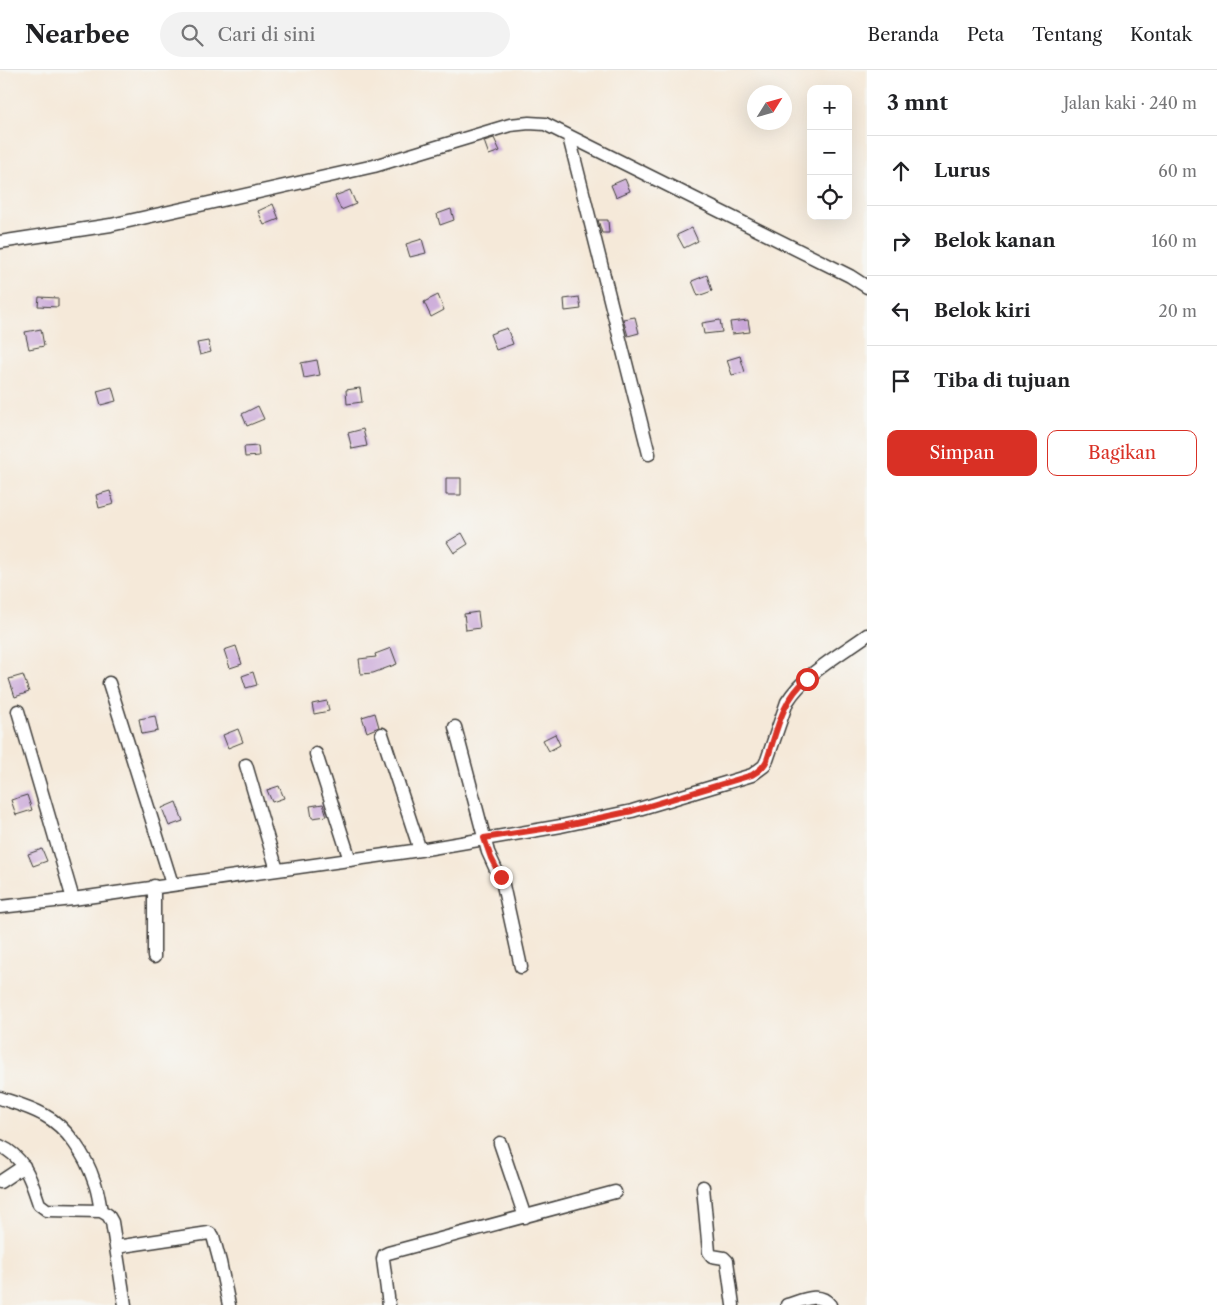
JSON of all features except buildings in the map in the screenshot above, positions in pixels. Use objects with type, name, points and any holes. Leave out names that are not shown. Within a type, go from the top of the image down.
[{"type":"street","points":[[0,242],[111,225],[365,168],[510,125],[528,123],[545,124],[850,276],[867,287]]},
{"type":"street","points":[[569,137],[648,454]]},
{"type":"street","points":[[1,903],[73,899],[154,886],[420,850],[562,826],[632,811],[752,775],[764,766],[787,702],[795,690],[867,635]]},
{"type":"street","points":[[109,684],[172,884]]},
{"type":"street","points":[[18,712],[73,899]]},
{"type":"street","points":[[455,727],[488,852],[503,885],[521,967]]},
{"type":"street","points":[[382,734],[420,850]]},
{"type":"street","points":[[316,754],[350,860]]},
{"type":"street","points":[[246,765],[277,870]]},
{"type":"street","points":[[154,886],[154,957]]},
{"type":"street","points":[[0,1098],[44,1115],[57,1124],[69,1137],[92,1174],[101,1211]]},
{"type":"street","points":[[500,1143],[525,1217]]},
{"type":"street","points":[[0,1146],[18,1157],[29,1175],[39,1204],[43,1208],[47,1210],[101,1211],[108,1215],[112,1222],[125,1305]]},
{"type":"street","points":[[0,1182],[24,1166]]},
{"type":"street","points":[[703,1187],[709,1252],[712,1256],[724,1258],[726,1261],[733,1305]]},
{"type":"street","points":[[389,1305],[384,1255],[615,1192]]},
{"type":"street","points":[[116,1247],[209,1233],[213,1236],[229,1305]]},
{"type":"street","points":[[787,1305],[818,1297],[825,1299],[830,1305]]},
{"type":"route","points":[[501,877],[488,852],[484,838],[562,826],[632,811],[752,775],[764,766],[787,702],[798,686],[807,679]]}]
